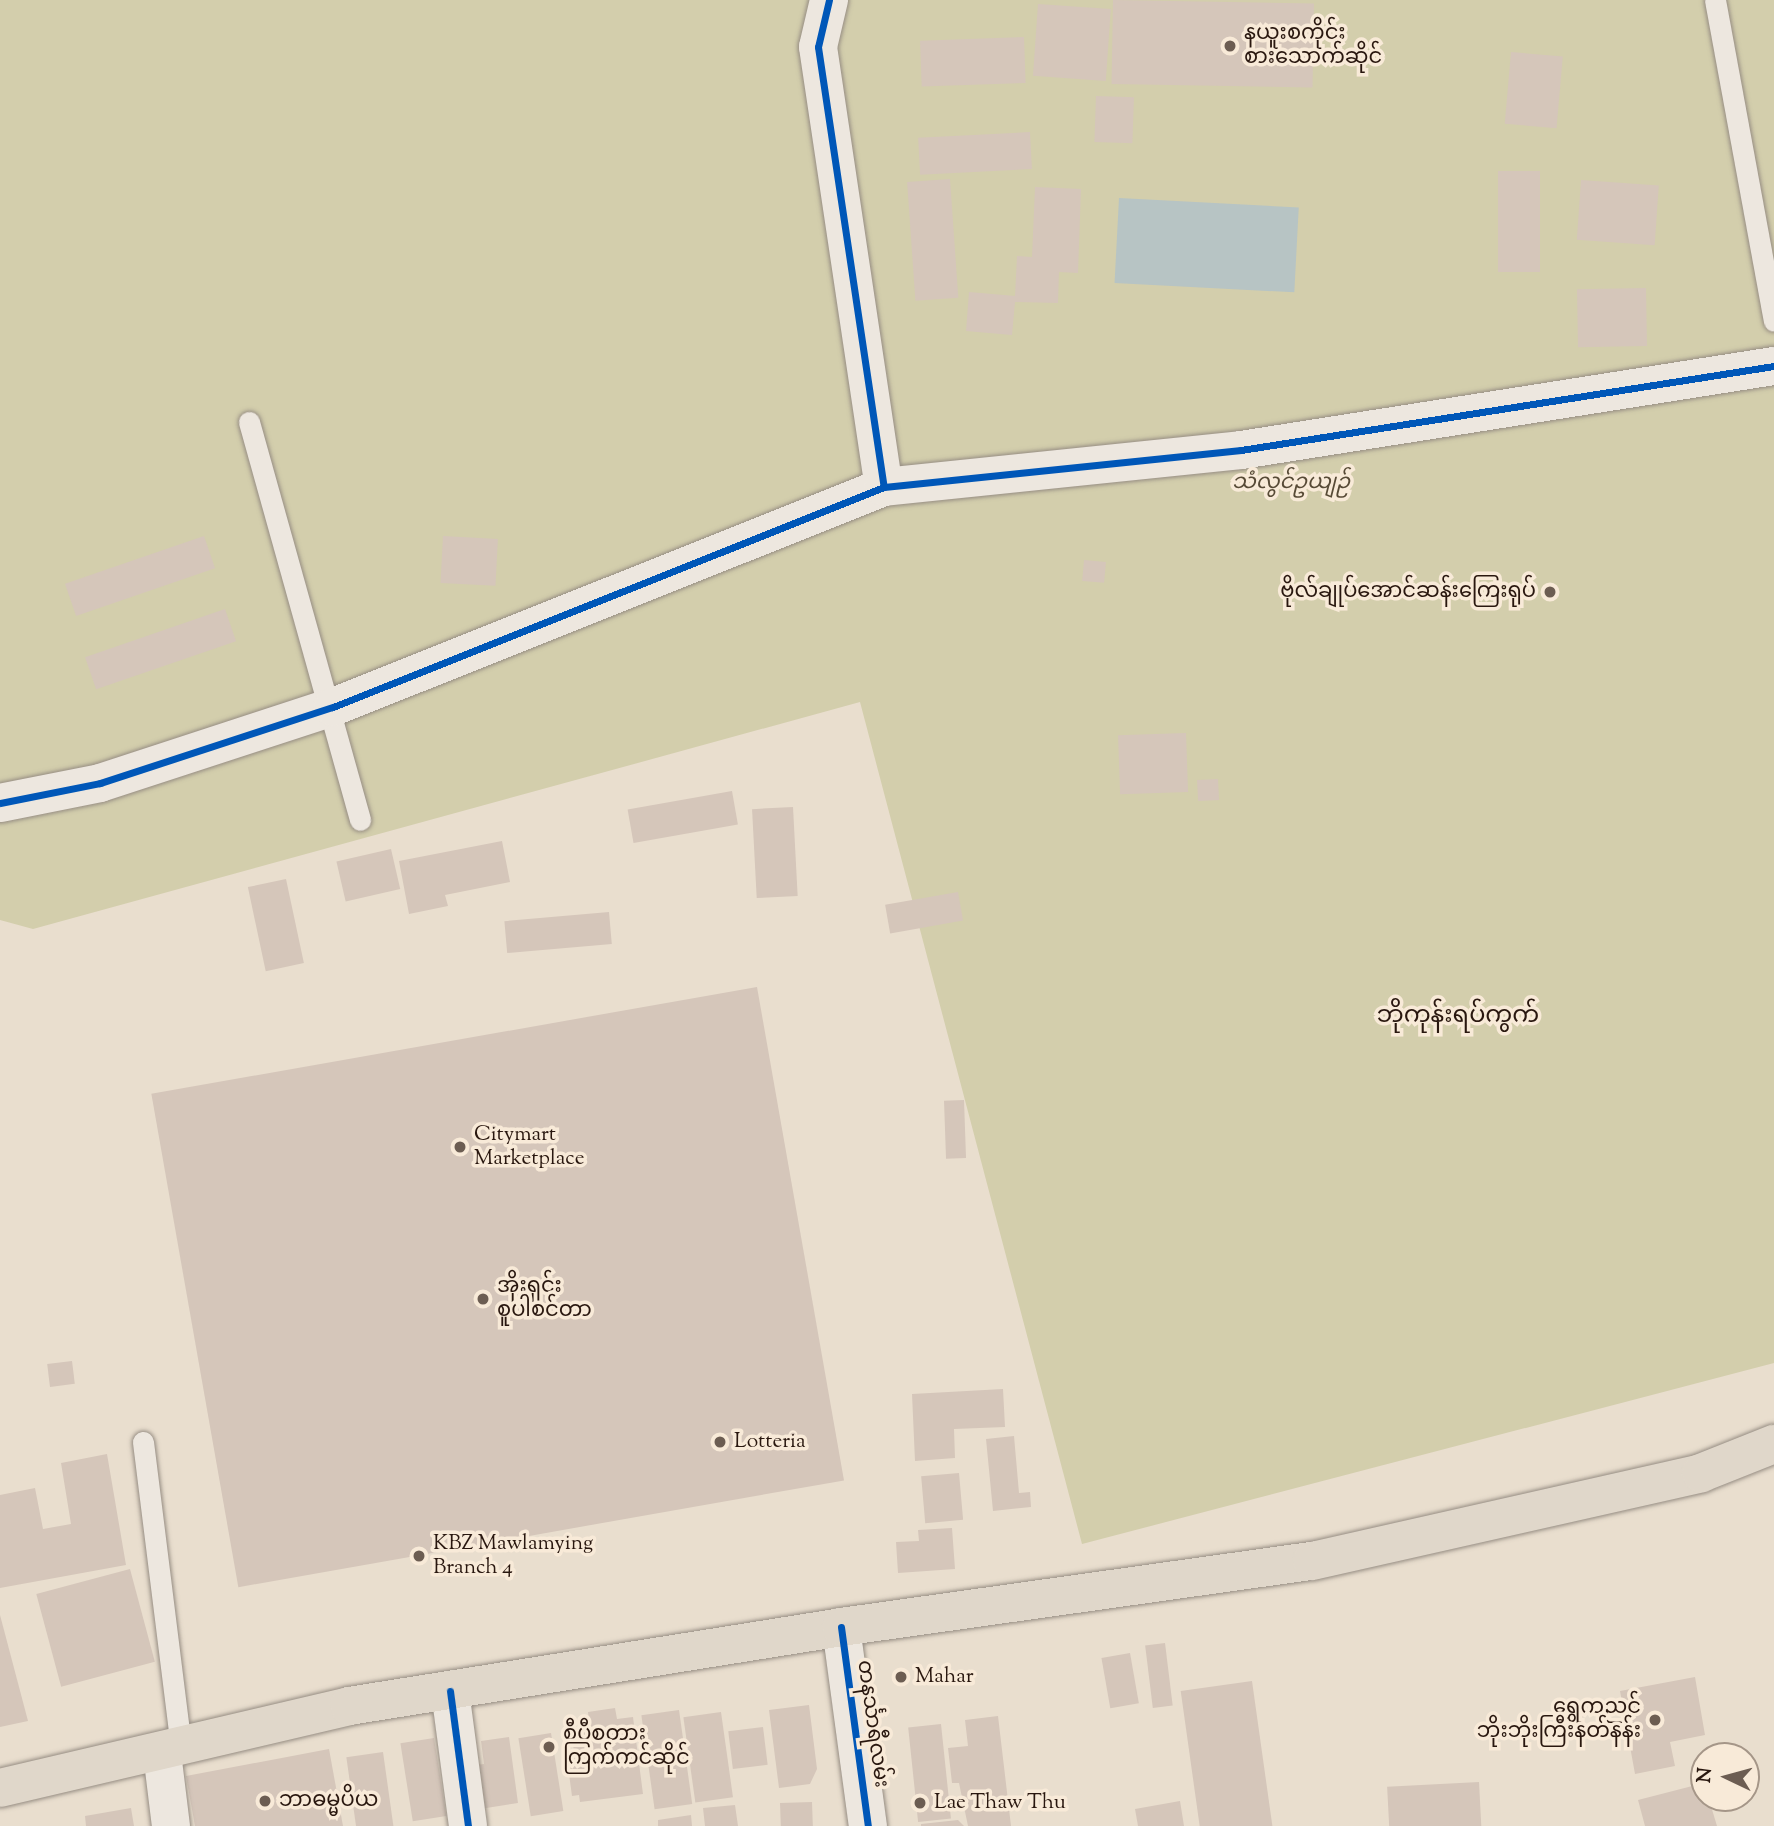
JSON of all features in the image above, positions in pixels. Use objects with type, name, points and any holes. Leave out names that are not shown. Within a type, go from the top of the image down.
[{"type":"main road","points":[[0,1788],[172,1751],[349,1706],[841,1627],[1312,1561],[1700,1473],[1774,1444]]},
{"type":"street","points":[[829,0],[818,47],[884,487]]},
{"type":"street","points":[[0,803],[100,783],[334,707],[884,487],[1241,450],[1774,366]]},
{"type":"street","name":"တနင်္သာရီလမ်း","points":[[841,1627],[868,1826]]},
{"type":"street","points":[[450,1691],[468,1826]]},
{"type":"street","points":[[171,1826],[172,1751]]},
{"type":"lane","points":[[1715,0],[1774,321]]},
{"type":"lane","points":[[249,422],[334,707],[360,820]]},
{"type":"lane","points":[[143,1443],[172,1751]]},
{"type":"green space","name":"သံလွင်ဥယျဉ်","points":[[0,0],[1774,0],[1774,1363],[1082,1544],[860,702],[33,929],[0,920]]},
{"type":"shaded area","points":[[1119,198],[1299,207],[1294,292],[1115,283]]},
{"type":"building","points":[[1113,0],[1314,4],[1313,87],[1112,84]]},
{"type":"building","points":[[1038,4],[1111,9],[1106,81],[1033,76]]},
{"type":"building","points":[[1024,37],[1026,83],[922,87],[920,41]]},
{"type":"building","points":[[1511,52],[1563,57],[1557,128],[1505,124]]},
{"type":"building","points":[[1096,96],[1134,97],[1132,143],[1094,142]]},
{"type":"building","points":[[1030,132],[1032,169],[920,175],[918,138]]},
{"type":"building","points":[[1498,171],[1540,171],[1540,272],[1498,272]]},
{"type":"building","points":[[950,179],[958,298],[915,301],[907,182]]},
{"type":"building","points":[[1581,180],[1659,185],[1655,245],[1577,240]]},
{"type":"building","points":[[1035,187],[1081,189],[1078,273],[1059,272],[1058,303],[1015,302],[1012,335],[966,331],[969,292],[1015,296],[1017,256],[1032,257]]},
{"type":"building","points":[[1646,288],[1647,346],[1578,347],[1577,289]]},
{"type":"building","points":[[204,536],[215,568],[76,616],[65,584]]},
{"type":"building","points":[[443,536],[498,539],[495,586],[441,583]]},
{"type":"building","points":[[1084,560],[1106,562],[1104,583],[1082,581]]},
{"type":"building","points":[[225,609],[236,641],[96,689],[85,657]]},
{"type":"building","points":[[1186,733],[1188,792],[1120,794],[1118,735]]},
{"type":"building","points":[[1218,779],[1219,800],[1198,801],[1197,780]]},
{"type":"building","points":[[732,791],[738,824],[634,843],[628,809]]},
{"type":"building","points":[[793,807],[798,896],[757,898],[752,809]]},
{"type":"building","points":[[502,841],[510,882],[445,895],[448,906],[409,914],[399,861]]},
{"type":"building","points":[[391,849],[400,889],[346,902],[336,862]]},
{"type":"building","points":[[286,879],[304,963],[266,971],[248,887]]},
{"type":"building","points":[[958,892],[963,921],[890,933],[885,905]]},
{"type":"building","points":[[609,912],[612,944],[507,953],[504,921]]},
{"type":"building","points":[[757,987],[844,1480],[238,1587],[151,1094]]},
{"type":"building","points":[[964,1100],[966,1158],[946,1159],[944,1101]]},
{"type":"building","points":[[72,1361],[75,1384],[50,1387],[47,1364]]},
{"type":"building","points":[[1003,1389],[1005,1427],[954,1429],[955,1458],[915,1461],[912,1394]]},
{"type":"building","points":[[1014,1436],[1019,1493],[1030,1492],[1031,1507],[993,1511],[986,1439]]},
{"type":"building","points":[[107,1454],[126,1565],[0,1588],[0,1495],[35,1488],[43,1529],[71,1524],[61,1463]]},
{"type":"building","points":[[959,1473],[963,1520],[925,1523],[921,1476]]},
{"type":"building","points":[[952,1528],[955,1569],[898,1573],[896,1542],[919,1541],[918,1530]]},
{"type":"building","points":[[130,1569],[155,1662],[61,1687],[36,1594]]},
{"type":"building","points":[[0,1615],[28,1721],[0,1727]]},
{"type":"building","points":[[1165,1643],[1173,1706],[1153,1708],[1145,1645]]},
{"type":"building","points":[[1130,1653],[1139,1703],[1110,1708],[1101,1658]]},
{"type":"building","points":[[1695,1677],[1705,1735],[1670,1742],[1675,1766],[1635,1774],[1620,1691]]},
{"type":"building","points":[[1252,1681],[1272,1826],[1200,1826],[1181,1691]]},
{"type":"building","points":[[809,1705],[817,1769],[810,1784],[779,1788],[769,1710]]},
{"type":"building","points":[[615,1708],[617,1719],[633,1717],[643,1794],[580,1802],[579,1795],[572,1796],[567,1759],[575,1758],[571,1731],[590,1729],[588,1712]]},
{"type":"building","points":[[679,1710],[692,1804],[655,1809],[641,1715]]},
{"type":"building","points":[[721,1712],[733,1797],[695,1802],[683,1717]]},
{"type":"building","points":[[998,1716],[1011,1826],[968,1826],[959,1783],[952,1783],[948,1748],[968,1746],[965,1720]]},
{"type":"building","points":[[941,1724],[951,1818],[918,1822],[908,1727]]},
{"type":"building","points":[[763,1727],[768,1765],[733,1769],[728,1731]]},
{"type":"building","points":[[551,1733],[563,1811],[531,1816],[518,1738]]},
{"type":"building","points":[[509,1737],[518,1803],[480,1809],[475,1765],[484,1764],[481,1741]]},
{"type":"building","points":[[434,1738],[446,1816],[413,1821],[400,1743]]},
{"type":"building","name":"ဘာဓမ္မပိယ","points":[[329,1749],[343,1826],[195,1826],[186,1776]]},
{"type":"building","points":[[383,1752],[393,1826],[356,1826],[346,1757]]},
{"type":"building","points":[[1479,1782],[1481,1826],[1389,1826],[1387,1787]]},
{"type":"building","points":[[1690,1787],[1690,1812],[1713,1812],[1717,1826],[1645,1826],[1638,1800]]},
{"type":"building","points":[[1180,1801],[1184,1826],[1138,1826],[1135,1809]]},
{"type":"building","points":[[812,1802],[813,1826],[781,1826],[780,1803]]},
{"type":"building","points":[[735,1805],[738,1826],[705,1826],[703,1808]]},
{"type":"building","points":[[131,1808],[134,1826],[86,1826],[85,1816]]},
{"type":"building","points":[[691,1815],[692,1826],[658,1826],[658,1820]]},
{"type":"building","points":[[958,1820],[964,1826],[921,1826],[921,1824]]},
{"type":"cycle path","points":[[829,0],[818,47],[884,487]]},
{"type":"cycle path","points":[[0,803],[100,783],[333,707],[884,487],[1241,450],[1774,366]]},
{"type":"cycle path","points":[[841,1627],[868,1826]]},
{"type":"cycle path","points":[[450,1691],[468,1826]]},
{"type":"place","name":"နယူးစကိုင်း စားသောက်ဆိုင်","points":[[1230,46]]},
{"type":"place","name":"ဗိုလ်ချုပ်အောင်ဆန်းကြေးရုပ်","points":[[1550,592]]},
{"type":"place","name":"Citymart Marketplace","points":[[460,1147]]},
{"type":"place","name":"အိုးရှင်း စူပါစင်တာ","points":[[483,1299]]},
{"type":"place","name":"Lotteria","points":[[720,1442]]},
{"type":"place","name":"KBZ Mawlamying Branch 4","points":[[419,1556]]},
{"type":"place","name":"Mahar","points":[[901,1677]]},
{"type":"place","name":"ရွှေကညင် ဘိုးဘိုးကြီးနတ်နန်း","points":[[1655,1720]]},
{"type":"place","name":"စီပီစတား ကြက်ကင်ဆိုင်","points":[[549,1747]]},
{"type":"place","name":"ဘာဓမ္မပိယ","points":[[265,1801]]},
{"type":"place","name":"Lae Thaw Thu","points":[[920,1803]]},
{"type":"district","name":"ဘိုကုန်းရပ်ကွက်","points":[[1458,1017]]}]
